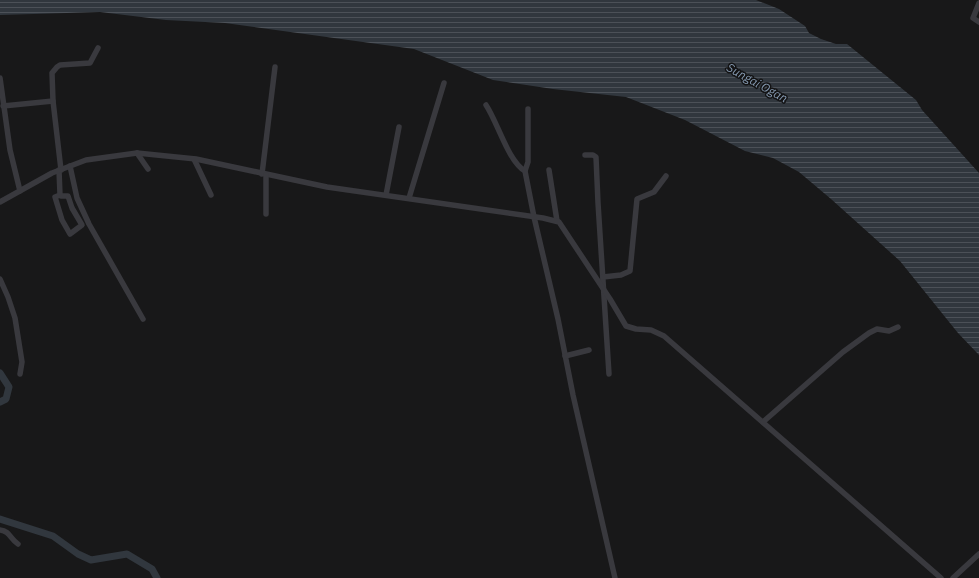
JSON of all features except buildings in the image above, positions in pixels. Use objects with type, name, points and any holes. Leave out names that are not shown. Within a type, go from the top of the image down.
[{"type":"street","points":[[979,3],[973,18],[979,22]]},
{"type":"street","points":[[60,195],[60,170],[51,79],[52,73],[60,65],[90,63],[98,48]]},
{"type":"street","points":[[266,214],[264,174],[275,67]]},
{"type":"street","points":[[0,78],[3,110],[10,150],[20,191]]},
{"type":"street","points":[[409,198],[444,83]]},
{"type":"street","points":[[3,110],[53,101]]},
{"type":"street","points":[[486,105],[493,115],[518,166],[525,171]]},
{"type":"street","points":[[528,109],[528,162],[525,171],[615,578]]},
{"type":"street","points":[[386,195],[399,127]]},
{"type":"street","points":[[0,202],[52,173],[86,160],[137,153],[194,159],[327,187],[543,218],[559,222],[626,326],[636,329],[651,330],[661,334],[941,578]]},
{"type":"street","points":[[137,153],[148,169]]},
{"type":"street","points":[[585,155],[593,155],[596,157],[610,374]]},
{"type":"street","points":[[194,159],[211,195]]},
{"type":"street","points":[[70,166],[77,198],[89,224],[142,319]]},
{"type":"street","points":[[549,170],[555,221]]},
{"type":"street","points":[[603,278],[630,271],[637,199],[652,194],[666,176]]},
{"type":"street","points":[[60,195],[68,196],[72,208],[82,225],[70,234],[62,220],[55,197],[60,195]]},
{"type":"street","points":[[0,279],[15,318],[22,362],[20,374]]},
{"type":"street","points":[[763,422],[843,352],[869,333],[874,330],[889,331],[898,327]]},
{"type":"street","points":[[567,356],[589,350]]},
{"type":"street","points":[[0,530],[6,531],[10,534],[14,541],[18,544]]},
{"type":"street","points":[[953,578],[979,554]]},
{"type":"water","name":"Sungai Ogan","points":[[0,0],[756,0],[779,9],[805,26],[809,33],[821,39],[836,44],[847,44],[916,100],[922,110],[979,173],[979,355],[958,333],[900,261],[799,172],[773,158],[745,151],[685,120],[626,97],[553,89],[493,80],[414,49],[225,23],[166,20],[100,12],[0,15]]},
{"type":"waterway","points":[[0,373],[9,387],[6,399],[0,402]]},
{"type":"waterway","points":[[0,519],[53,536],[78,554],[91,560],[127,554],[152,569],[157,578]]}]
